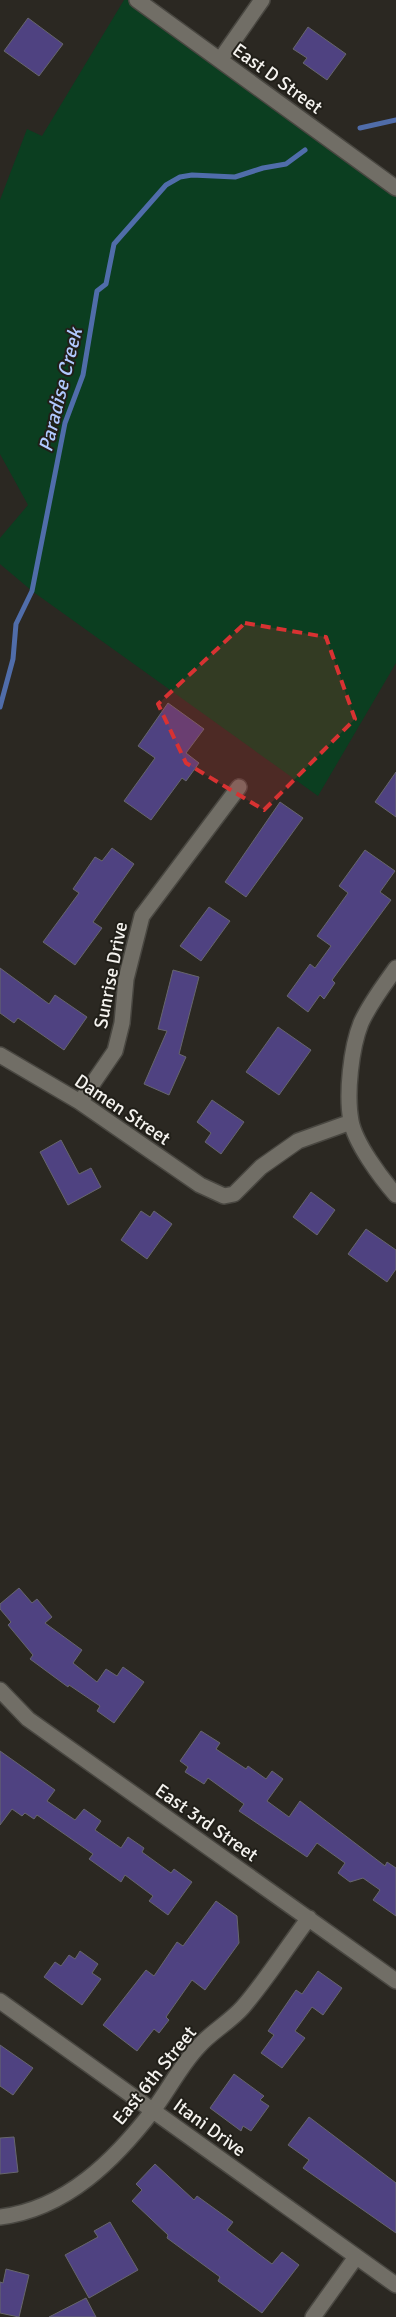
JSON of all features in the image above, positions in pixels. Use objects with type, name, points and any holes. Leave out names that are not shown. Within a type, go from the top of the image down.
[{"type":"street","name":"East D Street","points":[[137,0],[396,188]]},
{"type":"street","points":[[220,60],[262,0]]},
{"type":"street","name":"Sunrise Drive","points":[[80,1102],[115,1051],[122,1023],[126,979],[142,916],[238,787]]},
{"type":"street","points":[[396,968],[361,1023],[351,1072],[351,1122],[372,1163],[396,1195]]},
{"type":"street","name":"Damen Street","points":[[0,1055],[80,1102],[200,1185],[224,1196],[234,1194],[261,1168],[298,1141],[351,1122]]},
{"type":"street","name":"East 3rd Street","points":[[0,1690],[28,1719],[396,1981]]},
{"type":"street","name":"East 6th Street","points":[[0,2217],[34,2210],[60,2198],[89,2178],[114,2156],[153,2110],[198,2047],[243,2007],[309,1918]]},
{"type":"street","name":"Itani Drive","points":[[0,2001],[396,2285]]},
{"type":"street","points":[[313,2317],[356,2256]]},
{"type":"highlighted area","points":[[245,623],[326,637],[355,719],[264,810],[186,763],[158,704]]},
{"type":"green space","points":[[124,0],[137,0],[396,188],[396,663],[318,796],[32,591],[0,564],[0,538],[28,505],[0,454],[0,200],[27,129],[42,136]]},
{"type":"building","points":[[28,18],[63,44],[39,76],[4,51]]},
{"type":"building","points":[[308,27],[346,54],[327,80],[303,63],[307,58],[293,49]]},
{"type":"building","points":[[168,703],[204,729],[186,753],[199,763],[186,781],[182,778],[151,820],[124,801],[155,758],[138,746]]},
{"type":"building","points":[[396,772],[396,817],[375,802]]},
{"type":"building","points":[[280,802],[303,818],[246,897],[225,882]]},
{"type":"building","points":[[112,848],[134,864],[93,922],[102,928],[75,965],[43,942],[79,893],[73,889],[95,857],[102,861]]},
{"type":"building","points":[[365,850],[395,871],[380,892],[391,900],[332,980],[335,983],[324,999],[320,995],[308,1012],[287,996],[310,964],[315,968],[331,946],[317,936],[348,893],[339,886]]},
{"type":"building","points":[[209,907],[230,921],[201,961],[180,946]]},
{"type":"building","points":[[0,968],[49,1004],[55,995],[87,1017],[64,1050],[18,1018],[14,1023],[0,1013]]},
{"type":"building","points":[[173,970],[199,977],[179,1054],[186,1057],[169,1095],[144,1084],[167,1031],[158,1029]]},
{"type":"building","points":[[278,1027],[311,1050],[279,1095],[246,1072]]},
{"type":"building","points":[[212,1100],[244,1122],[221,1154],[205,1142],[211,1133],[197,1122]]},
{"type":"building","points":[[61,1140],[79,1174],[91,1168],[101,1187],[68,1205],[40,1152]]},
{"type":"building","points":[[311,1192],[335,1210],[317,1235],[293,1217]]},
{"type":"building","points":[[141,1211],[150,1217],[154,1211],[172,1224],[147,1259],[121,1240]]},
{"type":"building","points":[[366,1229],[396,1250],[396,1269],[387,1282],[348,1254]]},
{"type":"building","points":[[19,1588],[32,1603],[37,1599],[52,1617],[45,1623],[82,1650],[73,1663],[97,1682],[106,1669],[117,1676],[123,1667],[144,1682],[114,1723],[97,1711],[100,1706],[69,1685],[68,1687],[30,1659],[33,1655],[8,1625],[11,1622],[0,1609],[0,1604]]},
{"type":"building","points":[[201,1731],[220,1743],[216,1749],[246,1769],[248,1766],[266,1779],[272,1771],[283,1779],[267,1801],[289,1817],[300,1801],[385,1866],[387,1862],[396,1868],[396,1916],[373,1900],[380,1890],[363,1878],[350,1882],[338,1873],[345,1863],[317,1843],[307,1857],[239,1811],[244,1804],[208,1778],[204,1784],[185,1772],[188,1767],[180,1761]]},
{"type":"building","points":[[0,1751],[55,1790],[47,1801],[75,1820],[84,1809],[101,1821],[95,1830],[121,1848],[128,1837],[144,1848],[142,1852],[171,1873],[174,1869],[192,1882],[168,1915],[149,1901],[153,1896],[125,1875],[121,1882],[89,1859],[93,1854],[37,1815],[34,1819],[25,1813],[22,1816],[12,1809],[0,1825]]},
{"type":"building","points":[[216,1901],[237,1916],[239,1943],[205,1990],[192,1980],[166,2017],[169,2020],[159,2033],[154,2029],[137,2051],[103,2025],[146,1970],[154,1976],[177,1942],[183,1946]]},
{"type":"building","points":[[80,1951],[98,1964],[92,1973],[101,1979],[82,2005],[44,1977],[55,1962],[61,1966],[69,1955],[75,1959]]},
{"type":"building","points":[[318,1971],[342,1988],[323,2015],[312,2007],[295,2031],[305,2038],[282,2068],[261,2053],[274,2035],[268,2031],[296,1990],[302,1994]]},
{"type":"building","points":[[0,2045],[33,2068],[13,2095],[0,2086]]},
{"type":"building","points":[[234,2074],[264,2096],[260,2100],[269,2106],[251,2131],[243,2126],[241,2131],[210,2108]]},
{"type":"building","points":[[309,2117],[396,2183],[396,2233],[303,2168],[309,2160],[288,2145]]},
{"type":"building","points":[[14,2137],[18,2172],[0,2174],[0,2138]]},
{"type":"building","points":[[155,2164],[194,2200],[197,2196],[233,2222],[227,2230],[272,2264],[282,2252],[299,2265],[262,2313],[218,2281],[220,2277],[167,2238],[168,2235],[132,2201],[142,2190],[136,2184]]},
{"type":"building","points":[[110,2222],[138,2270],[89,2298],[65,2255],[98,2237],[94,2231]]},
{"type":"building","points":[[6,2269],[29,2275],[19,2317],[0,2313],[0,2282],[3,2283]]},
{"type":"building","points":[[86,2298],[96,2317],[49,2317]]},
{"type":"waterway","name":"Paradise Creek","points":[[360,128],[396,120]]},
{"type":"waterway","name":"Paradise Creek","points":[[0,707],[13,659],[16,624],[32,591],[65,423],[83,375],[97,291],[106,284],[114,244],[166,185],[180,177],[192,175],[235,177],[263,168],[286,164],[305,150]]}]
